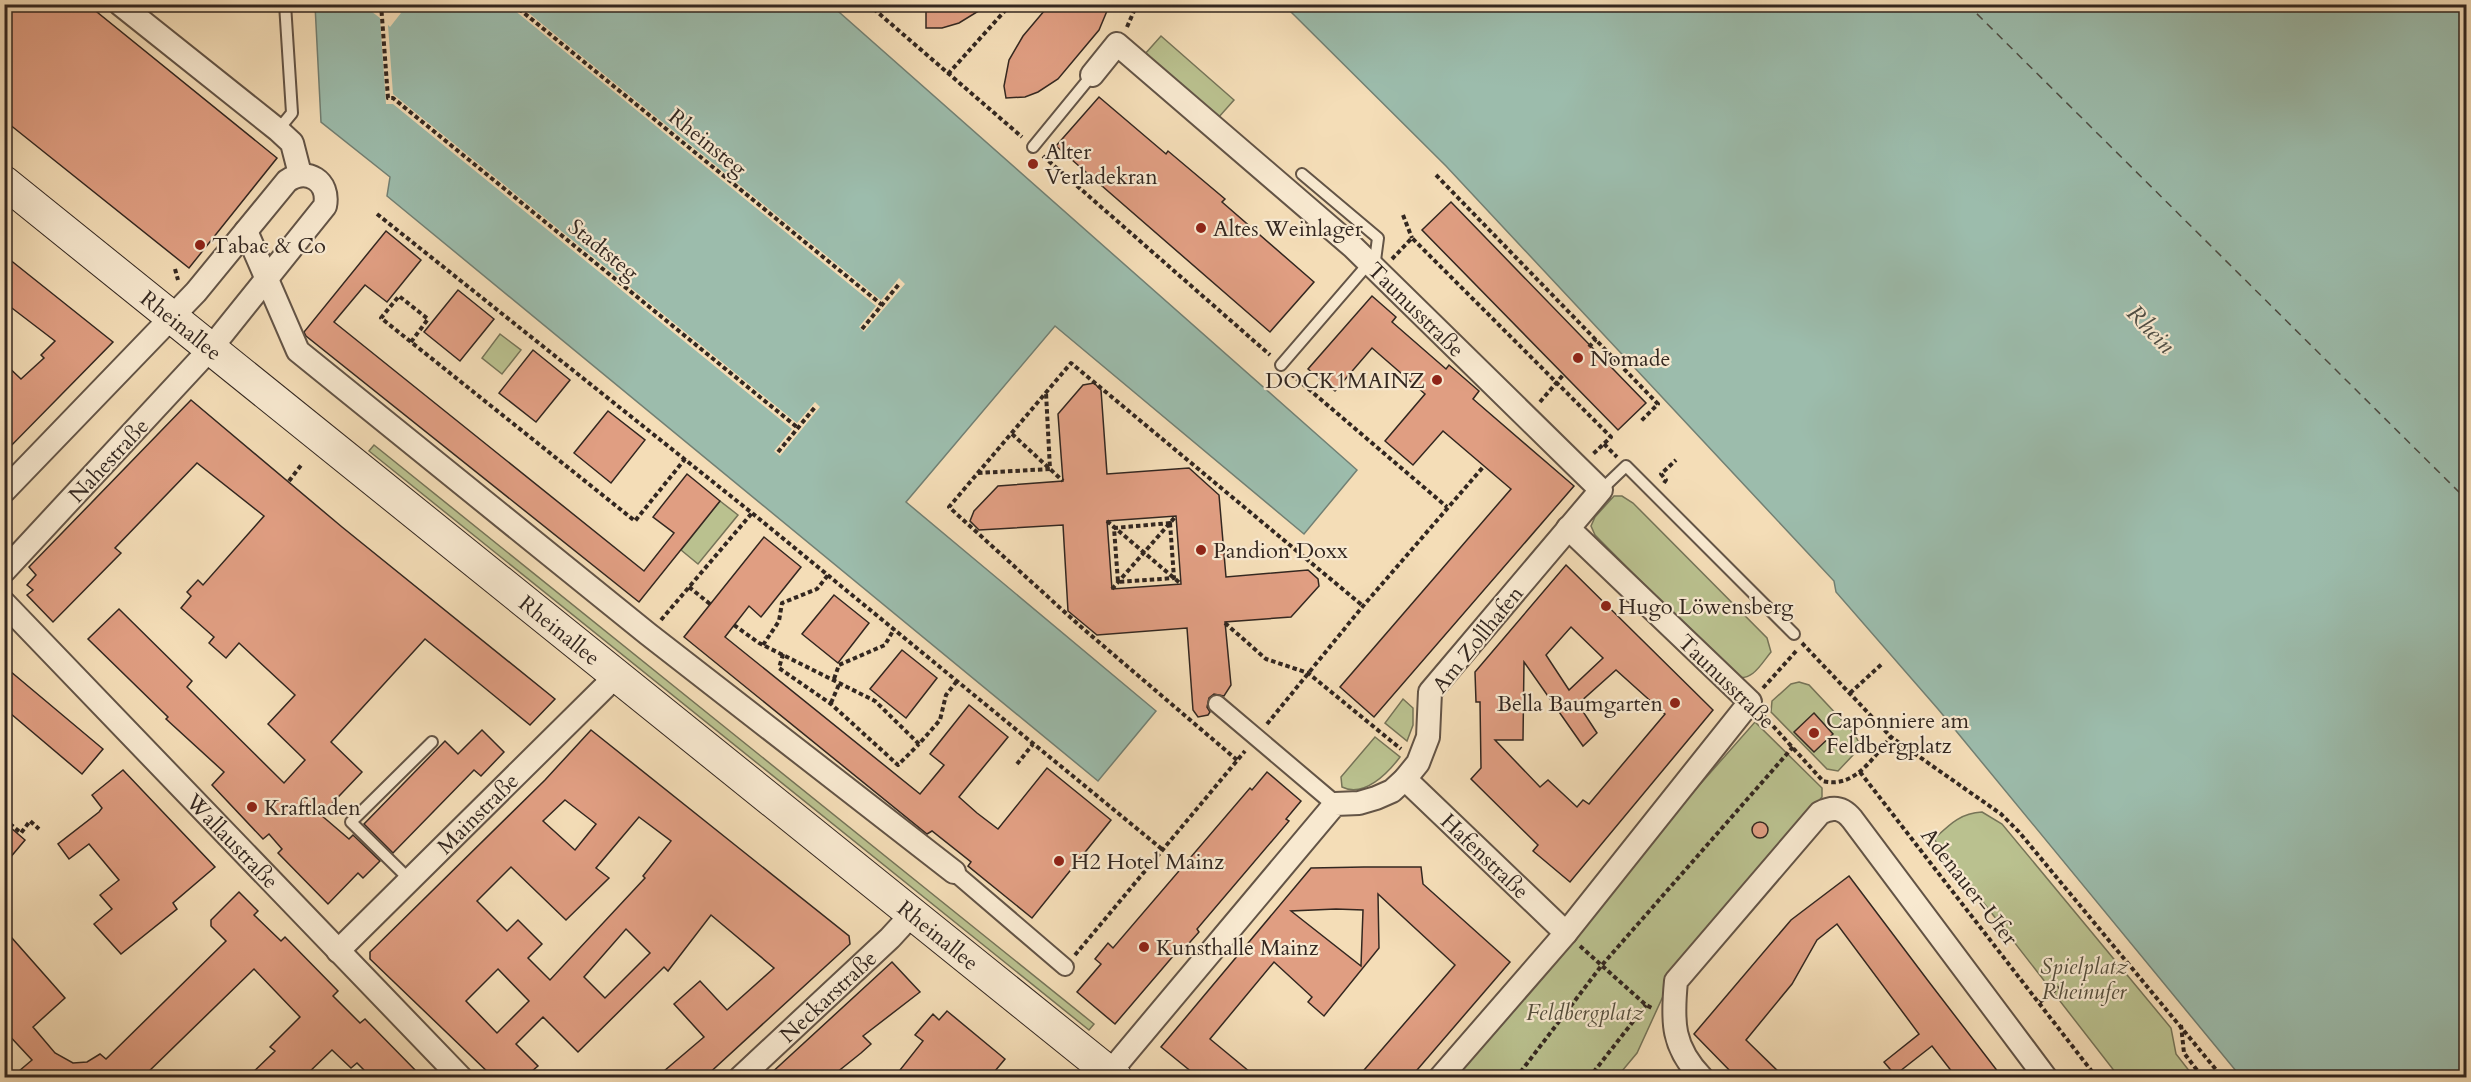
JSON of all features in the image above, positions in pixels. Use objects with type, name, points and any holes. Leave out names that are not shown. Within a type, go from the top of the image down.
[{"type":"main road","name":"Rheinallee","points":[[4,182],[913,913],[1110,1076]]},
{"type":"street","points":[[4,491],[172,317],[286,181],[300,174],[292,143],[120,4]]},
{"type":"street","name":"Taunusstraße","points":[[1092,75],[1117,44],[1374,268],[1601,490]]},
{"type":"street","name":"Nahestraße","points":[[4,571],[211,348],[325,206],[327,197],[321,183],[310,175],[300,174]]},
{"type":"street","points":[[246,231],[298,351],[648,634],[954,872],[1065,967]]},
{"type":"street","name":"Am Zollhafen","points":[[1411,771],[1428,737],[1430,692],[1601,490]]},
{"type":"street","name":"Taunusstraße","points":[[1568,528],[1750,702]]},
{"type":"street","name":"Wallaustraße","points":[[4,603],[461,1077]]},
{"type":"street","name":"Mainstraße","points":[[338,951],[616,675]]},
{"type":"street","points":[[1440,1077],[1566,933],[1750,702]]},
{"type":"street","points":[[1217,704],[1335,804],[1359,803],[1376,798],[1392,791],[1411,771]]},
{"type":"street","name":"Hafenstraße","points":[[1411,771],[1566,933]]},
{"type":"street","points":[[1110,1076],[1335,804]]},
{"type":"street","points":[[1702,1077],[1688,1063],[1678,1044],[1675,1025],[1676,981],[1820,813],[1833,808],[1840,809],[1852,819],[2046,1077]]},
{"type":"street","name":"Neckarstraße","points":[[740,1077],[913,913]]},
{"type":"lane","points":[[278,130],[292,113],[285,4]]},
{"type":"lane","points":[[1033,147],[1092,75]]},
{"type":"lane","points":[[1281,365],[1374,268],[1378,238],[1302,174]]},
{"type":"lane","points":[[1601,490],[1626,466],[1794,634]]},
{"type":"lane","points":[[411,881],[351,822],[432,742]]},
{"type":"path","name":"Rheinsteg","points":[[513,4],[882,305]]},
{"type":"path","points":[[948,74],[1011,4]]},
{"type":"path","points":[[869,5],[1447,507]]},
{"type":"path","name":"Stadtsteg","points":[[380,6],[388,98],[393,98],[798,428]]},
{"type":"path","points":[[1436,175],[1658,404],[1641,421]]},
{"type":"path","points":[[377,214],[752,513],[1163,850]]},
{"type":"path","points":[[1403,215],[1412,238],[1558,381],[1611,437],[1579,469]]},
{"type":"path","points":[[1374,268],[1412,238]]},
{"type":"path","points":[[862,329],[900,283]]},
{"type":"path","points":[[411,342],[428,319],[399,296],[381,318],[411,342],[635,521],[685,459]]},
{"type":"path","points":[[1589,347],[1596,339]]},
{"type":"path","points":[[1237,760],[949,507],[977,473],[1071,363],[1364,606]]},
{"type":"path","points":[[1526,417],[1563,375]]},
{"type":"path","points":[[1046,392],[1050,469]]},
{"type":"path","points":[[778,452],[816,406]]},
{"type":"path","points":[[1012,434],[1063,481]]},
{"type":"path","points":[[1666,480],[1661,474],[1676,460]]},
{"type":"path","points":[[289,481],[302,464]]},
{"type":"path","points":[[977,473],[1050,469]]},
{"type":"path","points":[[1205,483],[1210,477]]},
{"type":"path","points":[[648,634],[752,513]]},
{"type":"path","points":[[1112,589],[1176,516]]},
{"type":"path","points":[[1107,521],[1181,584]]},
{"type":"path","points":[[1114,528],[1170,523]]},
{"type":"path","points":[[1170,523],[1174,578]]},
{"type":"path","points":[[1114,528],[1118,582]]},
{"type":"path","points":[[763,645],[779,621],[782,603],[817,589],[828,575]]},
{"type":"path","points":[[1118,582],[1174,578]]},
{"type":"path","points":[[689,587],[710,604]]},
{"type":"path","points":[[1225,623],[1266,659],[1308,673],[1411,771]]},
{"type":"path","points":[[734,625],[763,645],[875,700],[919,744]]},
{"type":"path","points":[[834,679],[839,665],[885,645],[894,629]]},
{"type":"path","points":[[1750,702],[1803,644],[1891,737],[2001,814],[2019,832],[2223,1077]]},
{"type":"path","points":[[783,654],[779,668],[831,704],[898,765],[940,720],[946,695],[957,681]]},
{"type":"path","points":[[1850,693],[1883,663]]},
{"type":"path","points":[[831,704],[840,682]]},
{"type":"path","name":"Taunusstraße","points":[[1750,702],[1823,781],[1833,783],[1849,780],[1860,772]]},
{"type":"path","points":[[1860,772],[1891,737]]},
{"type":"path","points":[[1017,764],[1034,744]]},
{"type":"path","points":[[1516,1077],[1602,965],[1793,747]]},
{"type":"path","name":"Adenauer-Ufer","points":[[1860,772],[2097,1077]]},
{"type":"path","points":[[4,819],[21,833],[30,821],[39,829]]},
{"type":"path","points":[[1566,933],[1646,1005],[1675,1025]]},
{"type":"path","points":[[2040,1002],[2059,987]]},
{"type":"path","points":[[1589,1077],[1646,1005]]},
{"type":"path","points":[[2181,1024],[2184,1053],[2203,1077]]},
{"type":"green space","points":[[1161,36],[1234,100],[1218,118],[1145,54]]},
{"type":"green space","points":[[500,334],[521,350],[502,374],[482,358]]},
{"type":"green space","points":[[374,445],[1094,1024],[1089,1030],[369,451]]},
{"type":"green space","points":[[1614,496],[1622,496],[1633,503],[1767,638],[1771,652],[1752,674],[1742,678],[1736,677],[1595,535],[1591,526],[1595,517]]},
{"type":"green space","points":[[720,501],[738,515],[698,564],[681,550]]},
{"type":"green space","points":[[1799,682],[1809,685],[1854,733],[1859,743],[1854,754],[1838,771],[1827,769],[1771,712],[1772,701],[1791,684]]},
{"type":"green space","points":[[1403,699],[1413,708],[1413,725],[1407,741],[1385,723]]},
{"type":"green space","name":"Feldbergplatz","points":[[1755,722],[1822,788],[1822,797],[1665,992],[1637,1053],[1617,1077],[1441,1078]]},
{"type":"green space","points":[[1375,737],[1400,757],[1389,770],[1367,787],[1350,790],[1342,787],[1341,777]]},
{"type":"green space","name":"Spielplatz Rheinufer","points":[[1982,812],[2002,824],[2171,1028],[2176,1054],[2194,1077],[2119,1077],[1934,839],[1961,817]]},
{"type":"water","points":[[315,5],[831,5],[1357,470],[1304,534],[1055,326],[906,502],[1156,711],[1098,781],[387,196],[390,177],[321,122]]},
{"type":"water","name":"Rhein","points":[[1284,5],[2466,5],[2466,1077],[2241,1077],[1938,709],[1836,592],[1834,581],[1446,166]]},
{"type":"pier","points":[[363,5],[392,5],[401,13],[390,27],[388,25],[393,94],[797,423],[815,402],[820,407],[780,456],[774,451],[792,429],[393,104],[386,104],[380,18]]},
{"type":"pier","points":[[508,5],[519,5],[881,300],[899,278],[905,284],[864,332],[859,327],[876,306]]},
{"type":"building","points":[[4,4],[87,4],[277,158],[189,268],[4,120]]},
{"type":"building","points":[[926,4],[990,4],[959,23],[942,28],[926,28]]},
{"type":"building","points":[[1050,4],[1101,4],[1107,11],[1099,30],[1058,79],[1038,92],[1025,97],[1006,98],[1004,86],[1009,60],[1023,36]]},
{"type":"building","name":"Altes Weinlager","points":[[1099,97],[1166,154],[1168,151],[1225,199],[1222,202],[1314,282],[1270,332],[1056,146]]},
{"type":"building","points":[[1451,202],[1646,403],[1618,430],[1422,230]]},
{"type":"building","points":[[386,231],[421,260],[387,302],[365,285],[334,322],[644,571],[674,533],[653,517],[687,474],[720,501],[639,602],[306,336],[304,332]]},
{"type":"building","points":[[4,255],[113,342],[4,453],[4,363],[21,379],[44,358],[41,355],[55,341],[4,302]]},
{"type":"building","points":[[458,290],[494,319],[460,361],[424,332]]},
{"type":"building","points":[[1372,296],[1396,317],[1392,322],[1446,369],[1449,365],[1479,391],[1473,399],[1574,486],[1374,717],[1340,687],[1511,489],[1443,431],[1413,465],[1385,441],[1425,394],[1372,348],[1335,391],[1308,369]]},
{"type":"building","points":[[533,350],[570,380],[536,422],[499,393]]},
{"type":"building","name":"Pandion Doxx","points":[[1094,383],[1101,390],[1107,474],[1189,468],[1219,495],[1226,577],[1308,570],[1318,579],[1319,586],[1291,617],[1225,622],[1231,685],[1224,696],[1214,694],[1209,698],[1207,707],[1210,712],[1208,715],[1198,717],[1193,710],[1187,628],[1097,635],[1068,611],[1063,525],[979,530],[970,521],[974,511],[998,486],[1063,481],[1058,414],[1083,385]],"holes":[[[1176,516],[1181,584],[1112,589],[1107,521]]]},
{"type":"building","points":[[191,400],[342,527],[555,699],[530,725],[425,639],[331,742],[362,772],[321,815],[349,839],[353,835],[380,861],[363,878],[358,873],[328,904],[278,853],[282,849],[269,834],[263,839],[212,785],[224,772],[166,719],[168,717],[88,639],[119,609],[192,681],[187,687],[284,783],[305,760],[268,724],[295,695],[239,643],[226,658],[209,643],[214,637],[181,608],[191,596],[187,592],[198,580],[203,585],[264,516],[197,463],[115,548],[121,553],[53,622],[27,595],[33,590],[27,585],[36,575],[29,567]]},
{"type":"building","points":[[608,411],[645,440],[611,483],[574,453]]},
{"type":"building","points":[[764,537],[801,567],[761,617],[749,606],[725,637],[920,794],[944,765],[930,754],[969,705],[1008,737],[959,797],[977,813],[998,829],[1047,768],[1111,820],[1032,918],[968,866],[971,862],[932,831],[927,834],[684,637]]},
{"type":"building","points":[[1566,565],[1713,710],[1570,882],[1533,851],[1538,845],[1471,779],[1481,768],[1480,702],[1476,702],[1475,672]],"holes":[[[1571,627],[1603,658],[1569,690],[1546,655]],[[1524,662],[1583,746],[1597,733],[1578,704],[1616,670],[1665,714],[1589,804],[1583,800],[1577,807],[1548,780],[1540,787],[1495,740],[1523,740]]]},
{"type":"building","points":[[834,595],[869,623],[838,663],[802,634]]},
{"type":"building","points":[[902,650],[937,678],[906,718],[870,689]]},
{"type":"building","points":[[4,666],[103,749],[82,774],[4,708]]},
{"type":"building","name":"Caponniere am Feldbergplatz","points":[[1814,713],[1833,734],[1814,752],[1794,732]]},
{"type":"building","points":[[482,730],[504,752],[481,776],[474,770],[393,853],[364,824],[445,741],[458,754]]},
{"type":"building","points":[[591,730],[849,936],[850,944],[705,1077],[657,1077],[704,1037],[674,1004],[700,981],[727,1010],[774,968],[711,915],[668,971],[664,967],[578,1052],[543,1017],[516,1044],[538,1066],[525,1077],[493,1077],[370,959],[370,952],[545,780]],"holes":[[[565,800],[596,824],[575,850],[543,821]],[[639,817],[671,841],[643,876],[645,878],[550,980],[528,958],[542,944],[518,920],[507,931],[477,901],[511,867],[566,920],[609,878],[596,868]],[[626,929],[650,953],[605,998],[584,977]],[[498,969],[529,1001],[497,1033],[466,1001]]]},
{"type":"building","points":[[123,770],[215,867],[173,903],[177,909],[121,954],[94,924],[112,909],[100,895],[119,880],[89,844],[69,859],[58,844],[99,812],[102,808],[92,795]]},
{"type":"building","points":[[1267,772],[1301,801],[1286,819],[1289,821],[1197,929],[1199,932],[1183,950],[1180,948],[1115,1024],[1077,992],[1101,964],[1095,959],[1108,943],[1113,948],[1250,788],[1252,790]]},
{"type":"building","points":[[4,822],[25,840],[4,865]]},
{"type":"building","points":[[1757,822],[1763,822],[1768,830],[1766,836],[1757,838],[1752,833],[1752,827]]},
{"type":"building","points":[[1421,867],[1423,884],[1510,962],[1411,1077],[1358,1077],[1455,965],[1378,894],[1379,948],[1324,1016],[1308,1002],[1312,997],[1274,962],[1210,1039],[1256,1077],[1198,1077],[1161,1047],[1311,868]],"holes":[[[1363,910],[1361,966],[1291,911]]]},
{"type":"building","points":[[1849,876],[2002,1077],[1956,1077],[1932,1046],[1895,1075],[1884,1062],[1919,1034],[1837,924],[1817,940],[1792,984],[1746,1040],[1784,1077],[1736,1077],[1694,1034],[1791,920]]},
{"type":"building","points":[[239,892],[258,911],[254,915],[281,941],[285,937],[338,991],[333,996],[360,1023],[365,1019],[422,1077],[371,1077],[357,1063],[351,1068],[332,1050],[304,1077],[248,1077],[275,1051],[270,1047],[300,1017],[254,969],[143,1077],[12,1077],[32,1060],[4,1030],[4,929],[65,998],[33,1027],[55,1053],[73,1063],[87,1062],[100,1054],[106,1059],[226,941],[211,926],[211,920]]},
{"type":"building","points":[[892,962],[920,992],[863,1036],[871,1044],[831,1077],[767,1077]]},
{"type":"building","points":[[947,1011],[1005,1059],[990,1077],[909,1077],[900,1070],[923,1041],[915,1035],[933,1014],[939,1020]]},
{"type":"ferry route","points":[[1967,4],[2466,499]]},
{"type":"place","name":"Alter Verladekran","points":[[1033,164]]},
{"type":"place","name":"Altes Weinlager","points":[[1201,228]]},
{"type":"place","name":"Tabac & Co","points":[[200,245]]},
{"type":"place","name":"Nomade","points":[[1578,358]]},
{"type":"place","name":"DOCK1MAINZ","points":[[1437,380]]},
{"type":"place","name":"Pandion Doxx","points":[[1201,550]]},
{"type":"place","name":"Hugo Löwensberg","points":[[1606,606]]},
{"type":"place","name":"Bella Baumgarten","points":[[1675,703]]},
{"type":"place","name":"Caponniere am Feldbergplatz","points":[[1814,733]]},
{"type":"place","name":"Kraftladen","points":[[252,807]]},
{"type":"place","name":"H2 Hotel Mainz","points":[[1059,861]]},
{"type":"place","name":"Kunsthalle Mainz","points":[[1144,947]]}]
